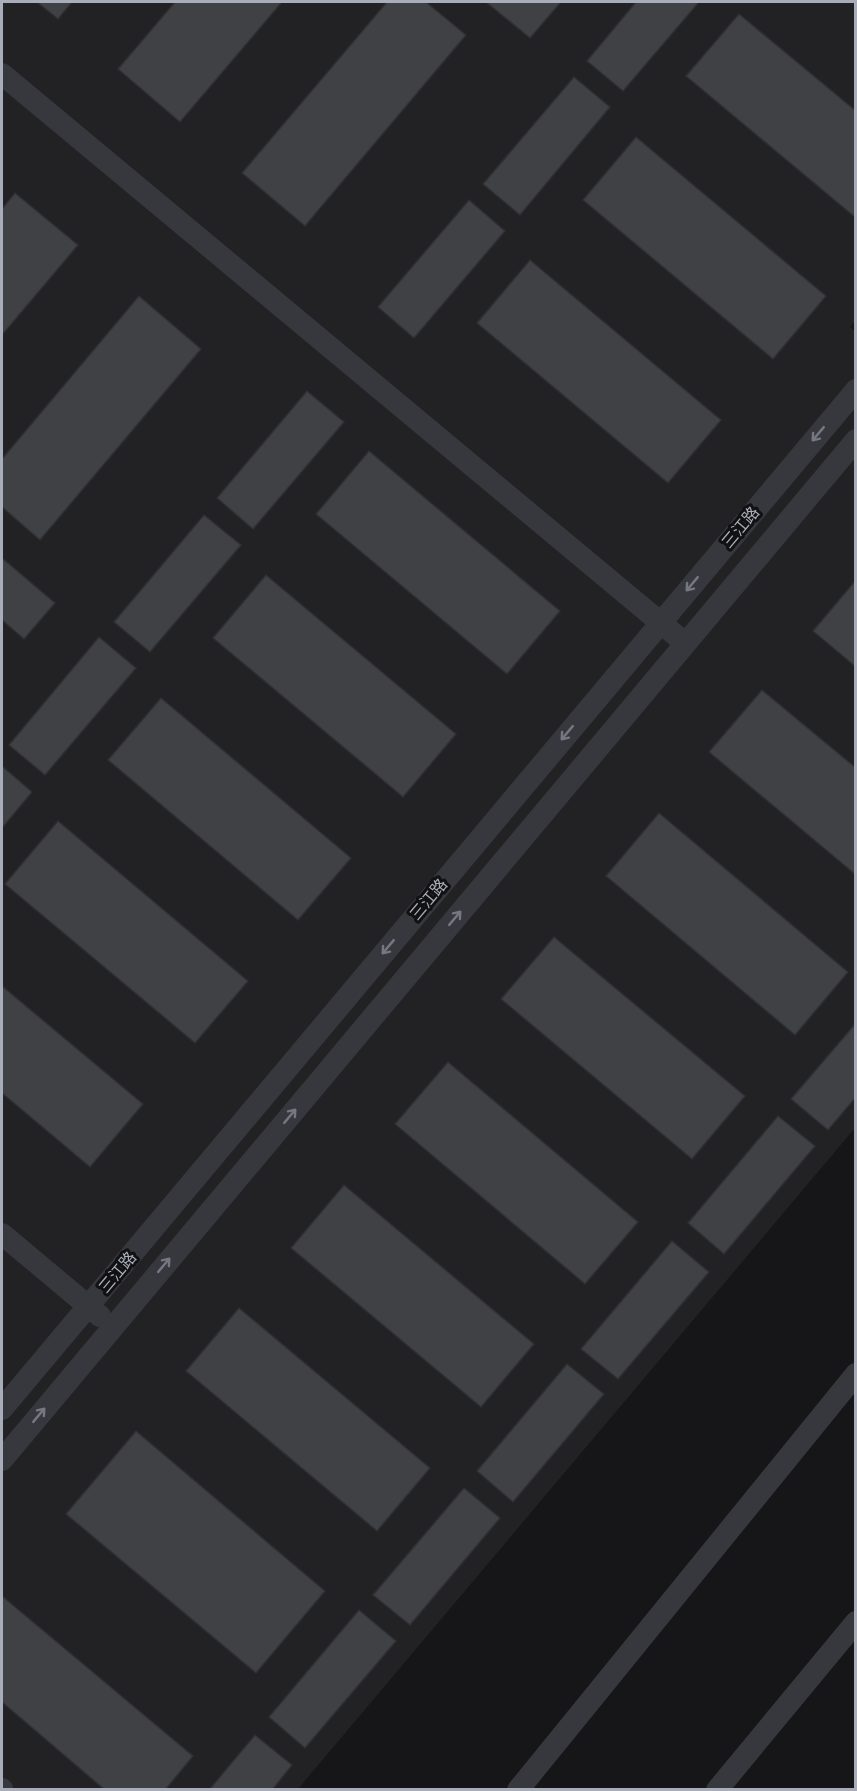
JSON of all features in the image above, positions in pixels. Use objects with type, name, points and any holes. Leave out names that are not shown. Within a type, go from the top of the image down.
[{"type":"street","points":[[2,74],[685,643]]},
{"type":"street","name":"三江路","points":[[2,1410],[855,390]]},
{"type":"street","name":"三江路","points":[[2,1460],[855,440]]},
{"type":"street","points":[[2,1234],[113,1327]]},
{"type":"street","points":[[518,1790],[853,1382]]},
{"type":"street","points":[[717,1790],[855,1622]]},
{"type":"shaded area","points":[[2,2],[855,2],[856,320],[850,327],[856,332],[855,1128],[298,1789],[2,1790]]},
{"type":"building","points":[[37,2],[72,2],[58,19]]},
{"type":"building","points":[[175,2],[282,2],[180,122],[118,69]]},
{"type":"building","points":[[387,2],[426,2],[466,35],[305,226],[242,173]]},
{"type":"building","points":[[486,2],[561,2],[530,38]]},
{"type":"building","points":[[636,2],[699,2],[623,91],[587,61]]},
{"type":"building","points":[[739,14],[856,111],[856,218],[686,76]]},
{"type":"building","points":[[574,77],[610,107],[520,215],[483,184]]},
{"type":"building","points":[[636,137],[826,296],[773,359],[583,200]]},
{"type":"building","points":[[15,193],[78,245],[2,335],[2,209]]},
{"type":"building","points":[[469,200],[505,231],[414,338],[378,307]]},
{"type":"building","points":[[530,260],[721,420],[668,483],[477,323]]},
{"type":"building","points":[[139,296],[201,349],[40,540],[2,507],[2,459]]},
{"type":"building","points":[[307,391],[344,422],[253,529],[217,498]]},
{"type":"building","points":[[369,451],[560,611],[507,674],[316,514]]},
{"type":"building","points":[[204,515],[241,545],[150,652],[114,622]]},
{"type":"building","points":[[2,558],[55,603],[24,639],[2,620]]},
{"type":"building","points":[[266,575],[456,734],[403,797],[213,638]]},
{"type":"building","points":[[856,580],[856,667],[813,631]]},
{"type":"building","points":[[99,637],[136,668],[45,775],[9,745]]},
{"type":"building","points":[[762,690],[856,768],[856,875],[709,752]]},
{"type":"building","points":[[161,698],[351,858],[298,920],[108,760]]},
{"type":"building","points":[[2,766],[32,792],[2,828]]},
{"type":"building","points":[[659,813],[848,972],[795,1035],[606,876]]},
{"type":"building","points":[[58,821],[248,981],[195,1043],[5,884]]},
{"type":"building","points":[[554,937],[745,1096],[692,1159],[501,999]]},
{"type":"building","points":[[2,986],[143,1104],[90,1167],[2,1093]]},
{"type":"building","points":[[856,1023],[856,1097],[828,1130],[791,1099]]},
{"type":"building","points":[[448,1062],[638,1222],[585,1284],[395,1124]]},
{"type":"building","points":[[778,1116],[815,1146],[724,1254],[688,1223]]},
{"type":"building","points":[[344,1185],[534,1344],[481,1407],[291,1248]]},
{"type":"building","points":[[672,1241],[709,1272],[618,1379],[581,1349]]},
{"type":"building","points":[[239,1308],[430,1468],[377,1531],[186,1371]]},
{"type":"building","points":[[567,1364],[604,1394],[513,1502],[477,1471]]},
{"type":"building","points":[[136,1431],[325,1591],[256,1673],[66,1514]]},
{"type":"building","points":[[464,1488],[500,1518],[410,1625],[373,1595]]},
{"type":"building","points":[[2,1596],[193,1756],[165,1790],[105,1790],[2,1702]]},
{"type":"building","points":[[359,1610],[396,1641],[305,1748],[269,1717]]},
{"type":"building","points":[[255,1735],[292,1765],[272,1790],[209,1790]]}]
